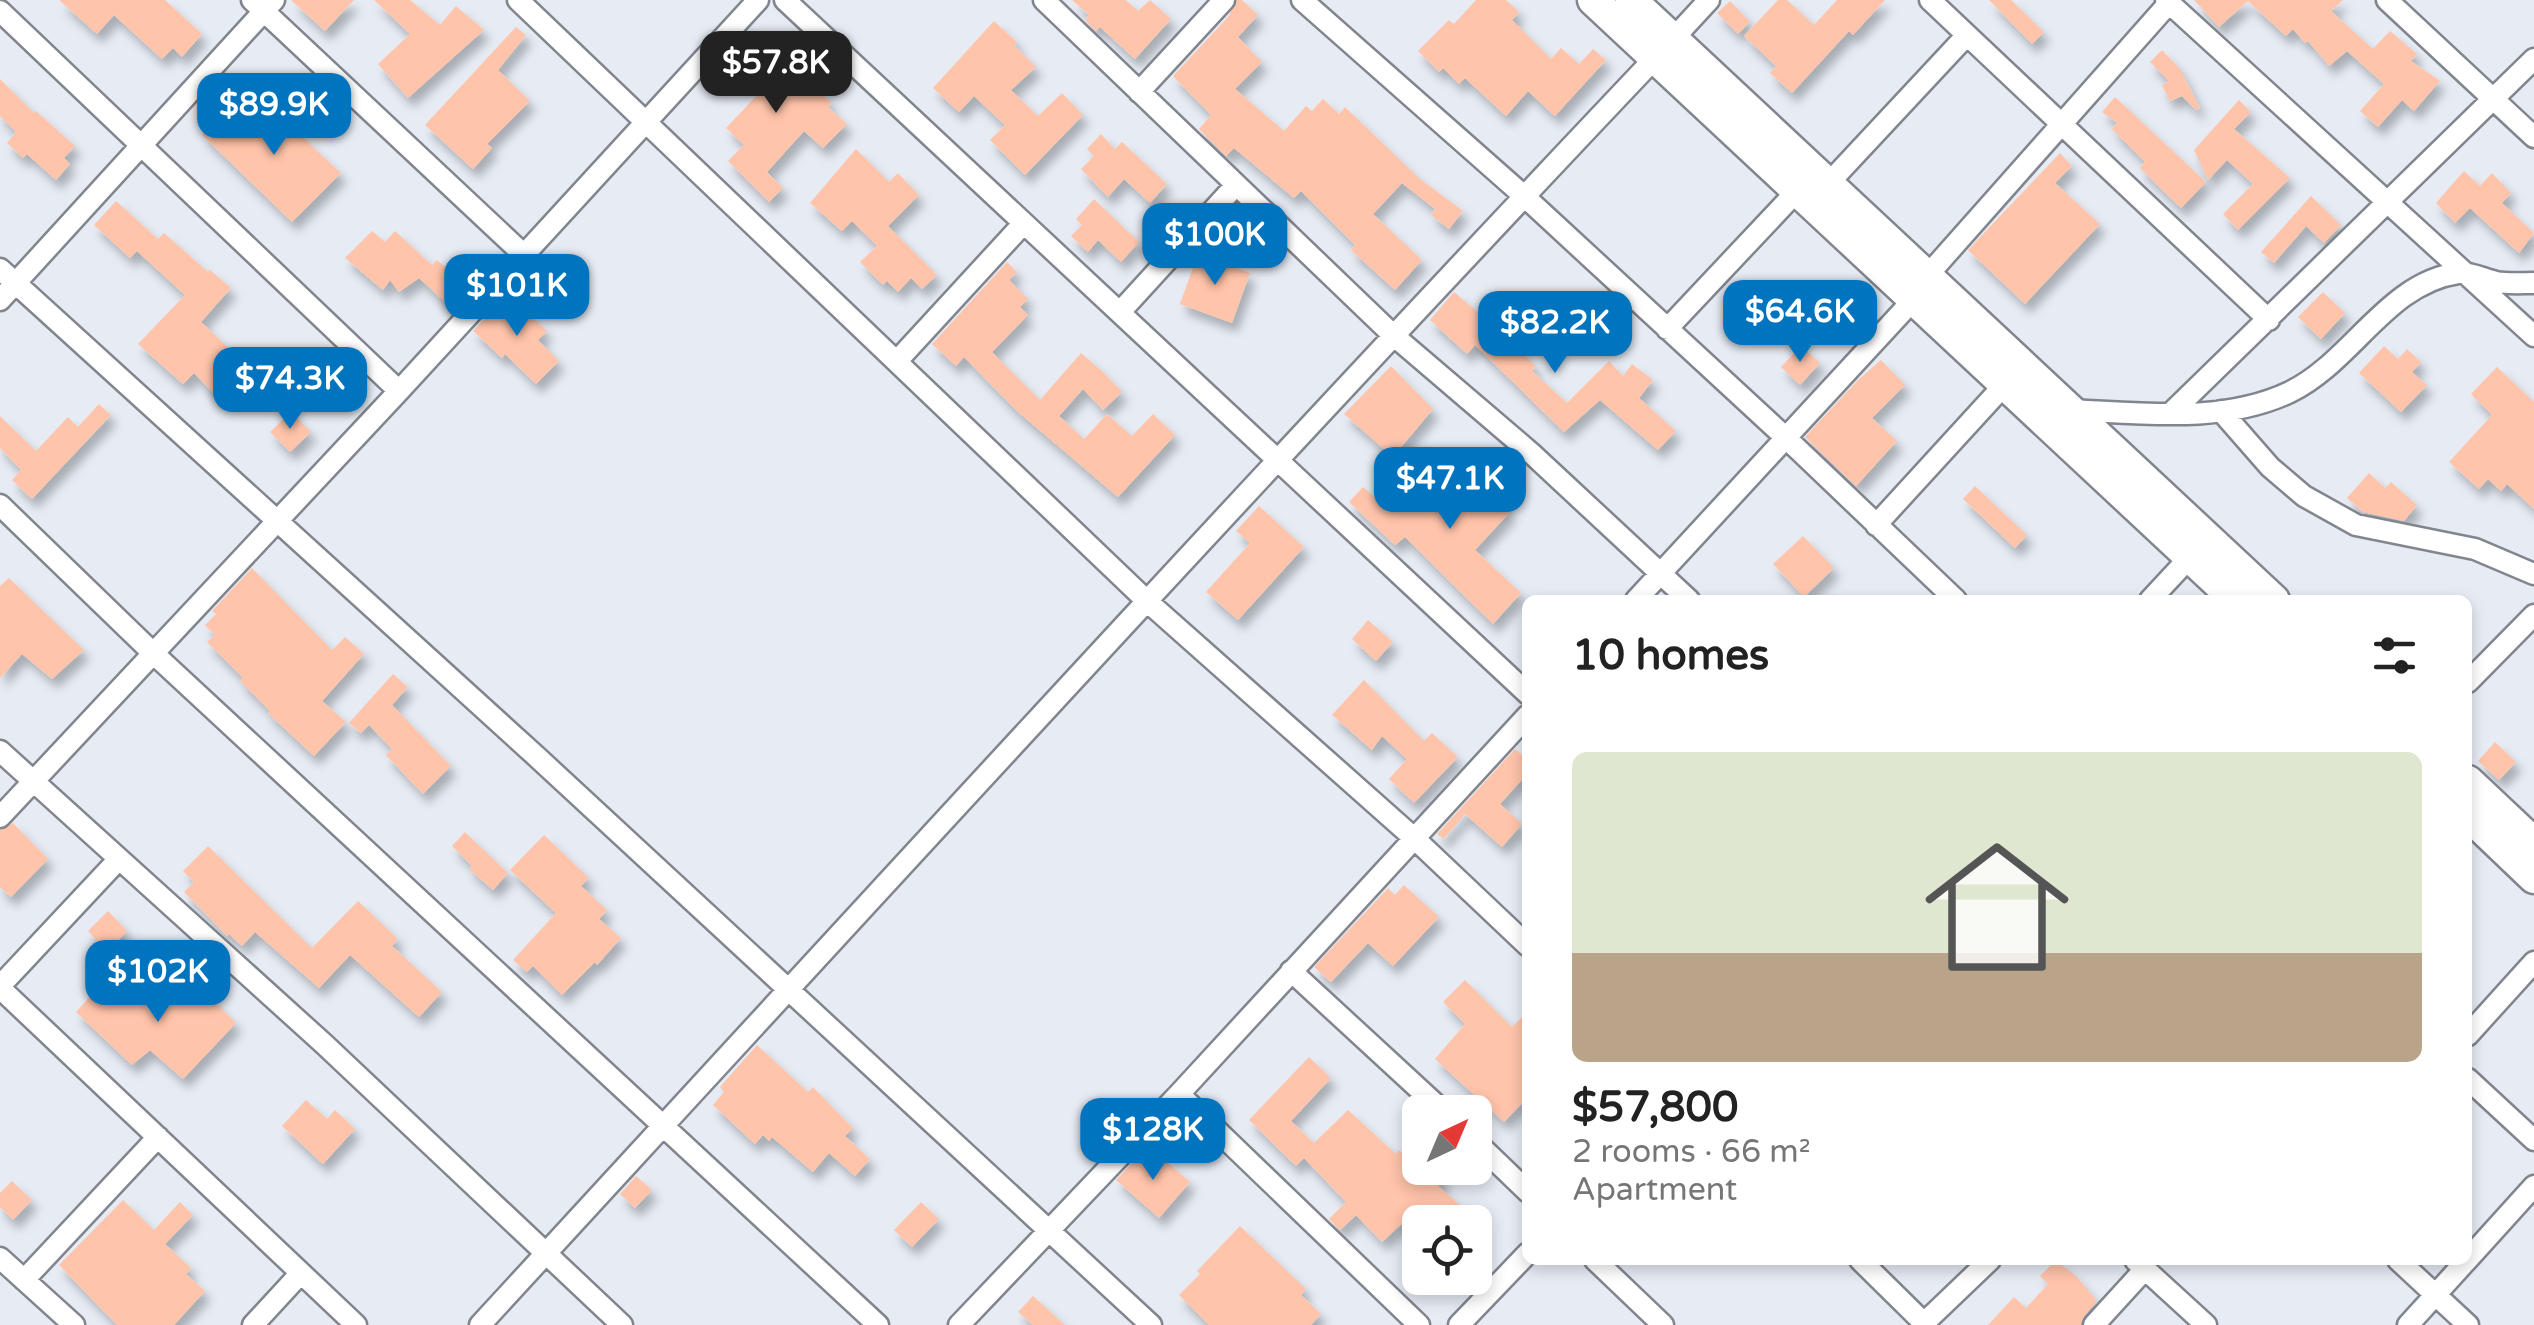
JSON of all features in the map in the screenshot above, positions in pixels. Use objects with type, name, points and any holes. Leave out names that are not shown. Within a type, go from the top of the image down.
[{"type":"street","points":[[518,0],[1148,602],[1415,839],[1522,940]]},
{"type":"street","points":[[0,817],[758,0]]},
{"type":"street","points":[[785,0],[1522,688]]},
{"type":"street","points":[[1044,0],[1392,335],[1532,453],[1684,595]]},
{"type":"street","points":[[1139,92],[1224,0]]},
{"type":"street","points":[[1302,0],[1524,196],[1951,595]]},
{"type":"street","points":[[1593,0],[1664,48],[1921,287],[2069,410],[2269,595]]},
{"type":"street","points":[[1631,0],[1664,48]]},
{"type":"street","points":[[480,1325],[1392,335],[1709,0]]},
{"type":"street","points":[[1930,0],[2268,320]]},
{"type":"street","points":[[2387,0],[2534,137]]},
{"type":"street","points":[[1641,595],[1921,287],[2168,1],[2534,336]]},
{"type":"street","points":[[0,300],[8,276],[142,147],[263,4],[523,254]]},
{"type":"street","points":[[0,11],[399,391]]},
{"type":"street","points":[[1667,329],[1967,35]]},
{"type":"street","points":[[2170,414],[2534,59]]},
{"type":"street","points":[[1120,312],[1236,185]]},
{"type":"street","points":[[897,360],[1023,224]]},
{"type":"street","points":[[2069,410],[2170,414],[2258,404],[2293,391],[2396,302],[2428,281],[2462,272],[2499,283],[2534,283]]},
{"type":"street","points":[[8,276],[279,520],[1152,1325]]},
{"type":"street","points":[[1921,287],[2006,383],[2231,595]]},
{"type":"street","points":[[1876,525],[2006,383]]},
{"type":"street","points":[[2221,411],[2270,468],[2304,496],[2356,525],[2475,550],[2534,574]]},
{"type":"street","points":[[0,506],[154,654],[878,1325]]},
{"type":"street","points":[[2155,595],[2190,558]]},
{"type":"street","points":[[2472,678],[2534,615]]},
{"type":"street","points":[[960,1325],[1522,722]]},
{"type":"street","points":[[0,751],[324,1044],[622,1325]]},
{"type":"street","points":[[2472,785],[2534,843]]},
{"type":"street","points":[[2472,819],[2534,878]]},
{"type":"street","points":[[118,860],[0,987],[356,1325]]},
{"type":"street","points":[[2472,1031],[2534,962]]},
{"type":"street","points":[[1291,971],[1426,1095]]},
{"type":"street","points":[[2472,1084],[2534,1140]]},
{"type":"street","points":[[1179,1094],[1418,1325]]},
{"type":"street","points":[[24,1280],[158,1137]]},
{"type":"street","points":[[1492,1155],[1522,1178]]},
{"type":"street","points":[[2472,1254],[2534,1186]]},
{"type":"street","points":[[0,1258],[74,1325]]},
{"type":"street","points":[[1459,1325],[1522,1259]]},
{"type":"street","points":[[1600,1265],[1663,1325]]},
{"type":"street","points":[[1865,1265],[1924,1324],[1985,1265]]},
{"type":"street","points":[[2094,1325],[2140,1265],[2206,1325]]},
{"type":"street","points":[[2403,1265],[2468,1325]]},
{"type":"street","points":[[2408,1325],[2463,1265]]},
{"type":"street","points":[[253,1325],[300,1274]]},
{"type":"building","points":[[59,0],[165,0],[202,34],[182,57],[173,48],[162,59],[114,15],[97,34]]},
{"type":"building","points":[[291,0],[354,0],[325,31]]},
{"type":"building","points":[[374,0],[410,0],[440,25],[456,6],[484,30],[408,98],[378,64],[410,34]]},
{"type":"building","points":[[1072,0],[1126,0],[1138,11],[1150,0],[1171,19],[1135,59],[1100,27],[1096,31],[1085,20],[1089,15]]},
{"type":"building","points":[[1237,0],[1258,15],[1238,37],[1262,62],[1235,89],[1284,131],[1306,106],[1312,111],[1323,99],[1339,114],[1345,107],[1420,179],[1463,211],[1449,229],[1431,215],[1435,209],[1402,183],[1373,214],[1422,260],[1395,290],[1351,250],[1355,245],[1301,191],[1294,198],[1234,148],[1226,156],[1199,129],[1211,115],[1173,76],[1228,17]]},
{"type":"building","points":[[1476,0],[1506,0],[1519,12],[1512,20],[1551,59],[1561,48],[1579,64],[1593,49],[1606,60],[1555,116],[1528,91],[1506,116],[1465,78],[1459,84],[1443,68],[1439,72],[1418,51],[1449,20],[1454,24]]},
{"type":"building","points":[[1778,0],[1787,0],[1814,25],[1837,0],[1885,0],[1853,35],[1849,31],[1792,93],[1770,73],[1776,66],[1744,36]]},
{"type":"building","points":[[1989,0],[2011,0],[2044,32],[2032,44]]},
{"type":"building","points":[[2194,0],[2343,0],[2331,11],[2373,49],[2390,31],[2417,54],[2411,61],[2440,81],[2414,111],[2402,100],[2378,127],[2360,111],[2384,84],[2347,51],[2329,66],[2308,41],[2305,43],[2293,29],[2286,36],[2248,1],[2219,27]]},
{"type":"building","points":[[1730,1],[1750,22],[1738,34],[1717,13]]},
{"type":"building","points":[[994,21],[1036,67],[1011,90],[1038,116],[1062,93],[1083,115],[1025,175],[990,140],[1005,125],[974,96],[959,112],[933,88]]},
{"type":"building","points":[[516,27],[526,35],[498,70],[530,101],[487,144],[492,148],[473,169],[425,125]]},
{"type":"building","points":[[741,38],[768,61],[776,53],[832,103],[828,107],[847,124],[823,148],[804,131],[767,172],[783,188],[769,202],[728,161],[744,145],[726,128],[762,90],[724,57]]},
{"type":"building","points":[[2162,50],[2180,69],[2200,108],[2196,110],[2182,96],[2170,101],[2162,85],[2169,81],[2150,62]]},
{"type":"building","points":[[0,79],[75,146],[64,158],[70,164],[56,180],[27,154],[23,158],[7,143],[16,132],[0,116]]},
{"type":"building","points":[[257,95],[341,173],[292,222],[202,135],[218,119],[228,130]]},
{"type":"building","points":[[2115,97],[2206,182],[2181,208],[2140,168],[2145,162],[2112,129],[2117,123],[2102,112]]},
{"type":"building","points":[[2239,100],[2251,112],[2234,129],[2290,178],[2238,230],[2223,214],[2253,184],[2227,160],[2208,180],[2194,150]]},
{"type":"building","points":[[1101,134],[1115,149],[1122,142],[1167,184],[1150,203],[1124,179],[1108,197],[1081,169],[1094,156],[1087,149]]},
{"type":"building","points":[[856,149],[889,182],[898,173],[919,195],[888,226],[937,275],[922,289],[911,278],[898,292],[887,281],[883,285],[860,262],[877,246],[852,221],[842,231],[810,203]]},
{"type":"building","points":[[2060,153],[2072,166],[2055,183],[2100,224],[2025,304],[1968,250]]},
{"type":"building","points":[[2464,171],[2480,186],[2492,173],[2511,193],[2502,203],[2534,233],[2519,253],[2470,208],[2455,223],[2436,203]]},
{"type":"building","points":[[2311,196],[2341,225],[2324,243],[2306,226],[2274,263],[2261,252]]},
{"type":"building","points":[[1094,199],[1139,242],[1121,262],[1098,240],[1088,252],[1071,236],[1082,225],[1076,219]]},
{"type":"building","points":[[116,201],[158,239],[164,233],[231,288],[201,322],[247,365],[219,399],[194,373],[183,384],[138,344],[185,295],[137,251],[130,258],[94,225]]},
{"type":"building","points":[[372,231],[385,242],[395,231],[432,265],[437,260],[471,292],[454,310],[419,278],[399,292],[390,280],[383,290],[345,258]]},
{"type":"building","points":[[1198,254],[1250,273],[1232,323],[1180,304]]},
{"type":"building","points":[[1007,262],[1017,272],[1009,280],[1028,299],[1020,307],[1028,315],[992,352],[1040,400],[1081,353],[1104,373],[1122,392],[1103,410],[1083,389],[1059,416],[1084,439],[1107,414],[1132,436],[1153,414],[1175,435],[1118,497],[1017,411],[964,357],[956,366],[932,344]]},
{"type":"building","points":[[1454,292],[1506,336],[1536,367],[1532,371],[1567,403],[1609,361],[1623,376],[1632,364],[1653,380],[1639,398],[1676,431],[1658,450],[1600,400],[1564,432],[1475,345],[1467,354],[1430,320]]},
{"type":"building","points":[[2323,292],[2345,313],[2321,339],[2298,317]]},
{"type":"building","points":[[507,294],[547,331],[538,340],[559,361],[536,384],[505,354],[502,358],[473,331]]},
{"type":"building","points":[[1801,346],[1820,363],[1800,385],[1781,367]]},
{"type":"building","points":[[2384,346],[2398,359],[2407,349],[2421,362],[2412,372],[2427,385],[2401,412],[2359,373]]},
{"type":"building","points":[[1881,360],[1905,385],[1872,418],[1897,441],[1856,486],[1805,437]]},
{"type":"building","points":[[1391,366],[1433,409],[1393,457],[1344,414]]},
{"type":"building","points":[[2497,367],[2534,402],[2534,509],[2507,484],[2501,491],[2488,479],[2479,489],[2449,462],[2492,415],[2471,394]]},
{"type":"building","points":[[99,404],[111,415],[32,499],[12,480],[21,470],[0,448],[0,416],[36,451],[68,417],[78,427]]},
{"type":"building","points":[[291,412],[311,432],[290,452],[270,432]]},
{"type":"building","points":[[1482,452],[1501,470],[1485,488],[1511,511],[1475,550],[1521,593],[1493,624],[1405,537],[1395,545],[1349,502],[1363,487],[1374,497],[1390,479],[1417,505],[1428,494],[1437,502]]},
{"type":"building","points":[[2369,473],[2385,488],[2391,482],[2417,505],[2404,521],[2363,512],[2347,498]]},
{"type":"building","points":[[1975,486],[2027,535],[2015,548],[1963,499]]},
{"type":"building","points":[[1259,506],[1304,547],[1238,620],[1206,592],[1250,543],[1236,531]]},
{"type":"building","points":[[1803,536],[1834,568],[1802,595],[1773,564]]},
{"type":"building","points":[[252,568],[332,650],[345,637],[364,654],[322,701],[346,722],[314,756],[268,713],[240,681],[243,678],[207,642],[215,635],[205,625],[216,614],[212,611]]},
{"type":"building","points":[[9,578],[84,650],[52,679],[22,654],[0,678],[0,586]]},
{"type":"building","points":[[1368,620],[1393,642],[1376,661],[1352,639]]},
{"type":"building","points":[[393,674],[408,687],[392,705],[451,766],[423,794],[386,755],[392,749],[369,725],[361,733],[349,723]]},
{"type":"building","points":[[1364,680],[1424,741],[1432,733],[1458,757],[1414,803],[1389,779],[1407,759],[1382,736],[1372,750],[1332,715]]},
{"type":"building","points":[[2495,742],[2516,762],[2499,780],[2478,761]]},
{"type":"building","points":[[1515,749],[1522,755],[1522,780],[1500,804],[1522,824],[1502,847],[1465,814],[1444,839],[1437,834]]},
{"type":"building","points":[[13,823],[48,859],[11,897],[0,887],[0,830]]},
{"type":"building","points":[[465,832],[508,873],[493,890],[469,869],[472,866],[452,846]]},
{"type":"building","points":[[544,835],[589,878],[581,886],[607,910],[599,919],[621,938],[562,995],[533,966],[527,972],[513,960],[556,913],[510,870]]},
{"type":"building","points":[[208,846],[312,948],[358,901],[398,939],[392,946],[442,992],[419,1017],[350,955],[319,988],[255,932],[242,946],[184,892],[194,882],[183,871]]},
{"type":"building","points":[[1404,885],[1439,917],[1393,966],[1368,943],[1331,982],[1314,967],[1388,888],[1395,895]]},
{"type":"building","points":[[108,911],[127,931],[107,952],[88,931]]},
{"type":"building","points":[[110,975],[157,1018],[194,981],[236,1023],[183,1079],[150,1050],[132,1065],[76,1012]]},
{"type":"building","points":[[1465,980],[1512,1027],[1522,1017],[1522,1103],[1504,1122],[1492,1111],[1492,1095],[1474,1095],[1435,1059],[1465,1024],[1443,1002]]},
{"type":"building","points":[[757,1045],[808,1092],[813,1087],[853,1128],[845,1136],[870,1159],[855,1176],[829,1153],[813,1172],[772,1137],[769,1141],[763,1135],[755,1144],[713,1105],[724,1092],[720,1087]]},
{"type":"building","points":[[1309,1057],[1331,1078],[1291,1121],[1314,1143],[1348,1110],[1396,1154],[1399,1150],[1402,1153],[1402,1185],[1439,1185],[1460,1205],[1402,1205],[1402,1224],[1382,1242],[1356,1215],[1340,1230],[1329,1219],[1346,1202],[1304,1158],[1296,1166],[1249,1120]]},
{"type":"building","points":[[306,1100],[327,1119],[335,1110],[355,1129],[323,1164],[282,1126]]},
{"type":"building","points":[[1143,1152],[1156,1163],[1161,1157],[1190,1182],[1159,1218],[1116,1180]]},
{"type":"building","points":[[636,1176],[652,1190],[635,1208],[620,1194]]},
{"type":"building","points":[[12,1181],[32,1200],[13,1220],[0,1207],[0,1193]]},
{"type":"building","points":[[123,1200],[154,1230],[180,1202],[193,1215],[165,1244],[191,1268],[186,1274],[205,1291],[174,1325],[117,1325],[59,1265]]},
{"type":"building","points":[[921,1202],[939,1219],[912,1247],[894,1230]]},
{"type":"building","points":[[1240,1226],[1306,1289],[1301,1295],[1321,1314],[1311,1325],[1209,1325],[1179,1295]]},
{"type":"building","points":[[2051,1265],[2062,1265],[2077,1277],[2097,1301],[2081,1325],[1988,1325],[2014,1297],[2026,1308],[2048,1284],[2040,1276]]},
{"type":"building","points":[[1033,1296],[1065,1325],[1033,1325],[1018,1312]]}]
